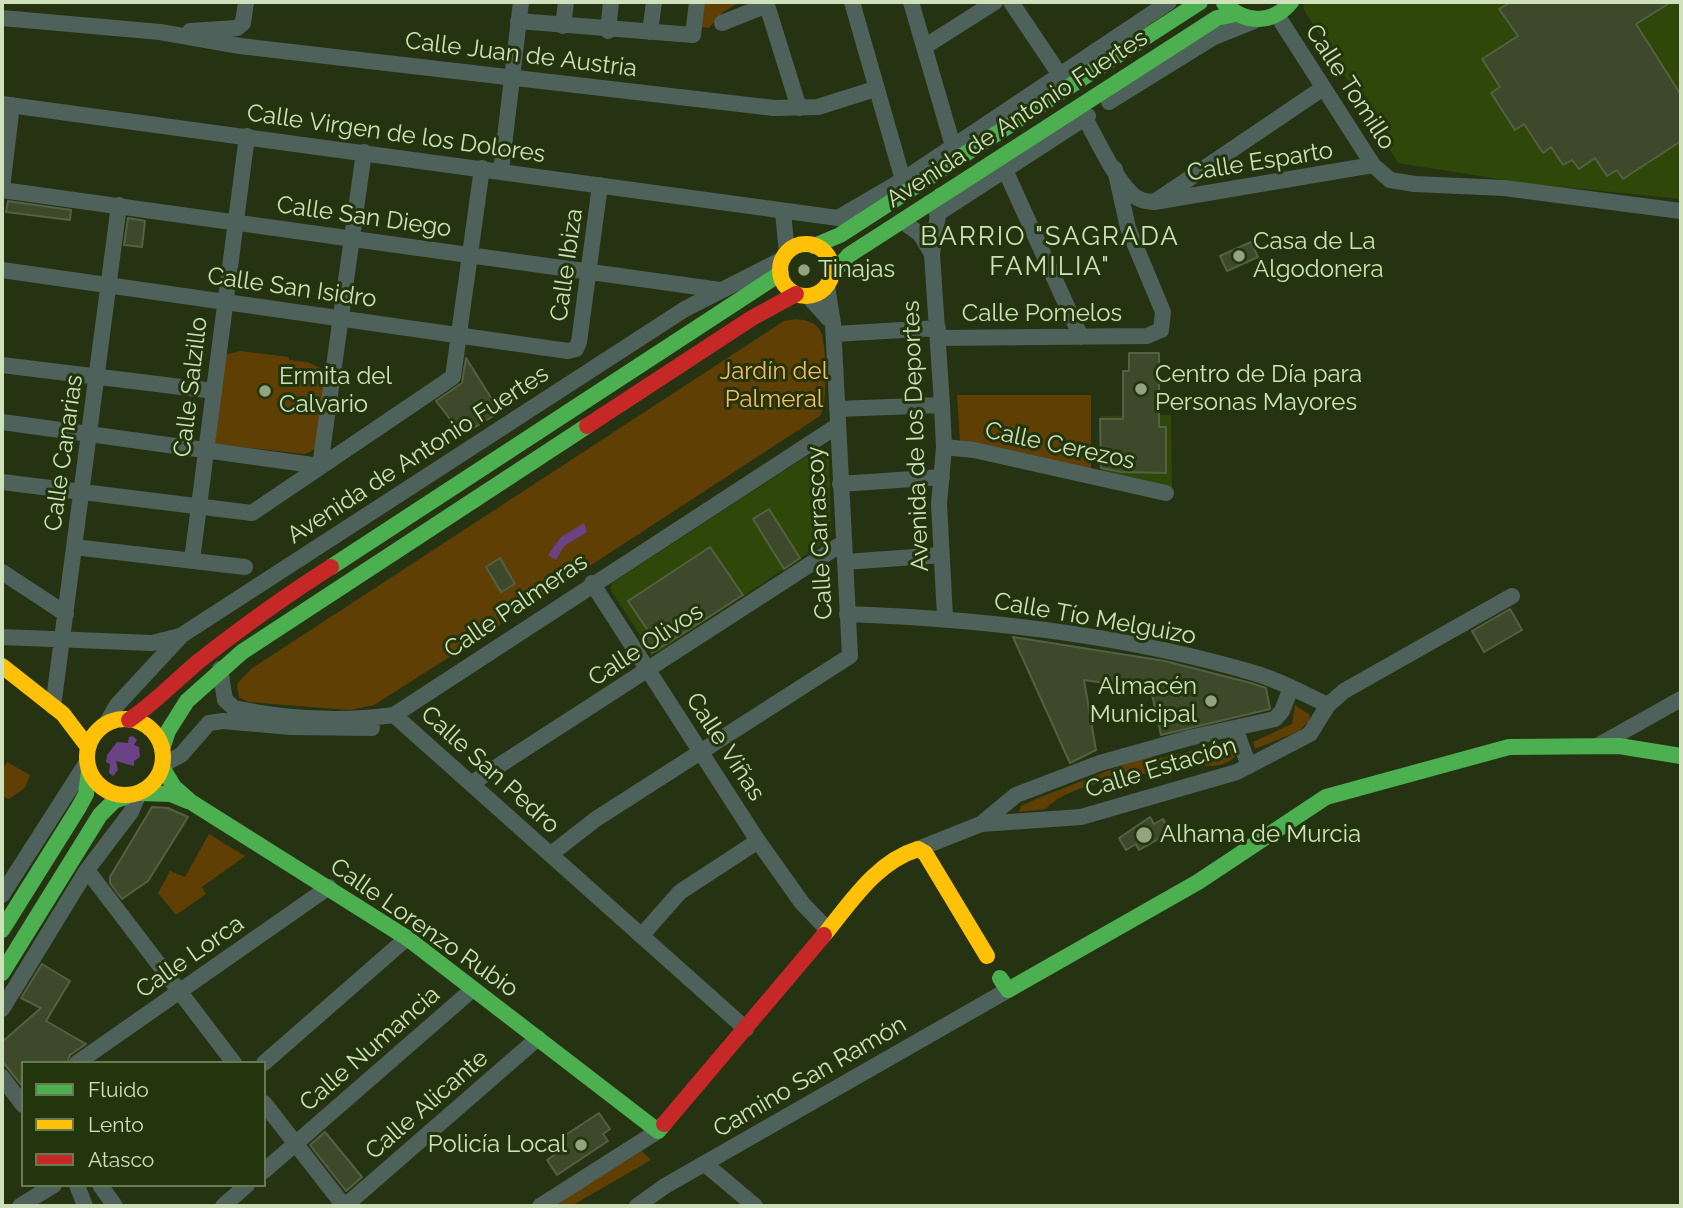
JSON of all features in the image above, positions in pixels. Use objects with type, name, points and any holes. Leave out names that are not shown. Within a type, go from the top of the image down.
[{"type":"main road","name":"Avenida de Antonio Fuertes","points":[[809,245],[840,236],[1064,81],[1199,2]]},
{"type":"main road","points":[[1223,2],[1235,14],[1258,20],[1277,15],[1291,2]]},
{"type":"main road","name":"Avenida de Antonio Fuertes","points":[[829,280],[849,255],[941,195],[1082,112],[1217,18],[1235,14]]},
{"type":"main road","points":[[2,973],[100,815],[114,802],[150,787],[162,760],[175,713],[220,669],[265,635],[761,312],[802,295],[829,280],[830,260],[809,245],[784,262],[785,285],[802,295]]},
{"type":"main road","name":"Avenida de Antonio Fuertes","points":[[129,720],[156,702],[197,663],[285,597],[784,262]]},
{"type":"main road","points":[[4,671],[58,710],[98,726],[129,720],[146,726],[155,734],[162,760]]},
{"type":"main road","points":[[58,710],[104,790],[133,794],[171,794],[191,802]]},
{"type":"main road","points":[[2,930],[86,794],[93,736],[106,724]]},
{"type":"main road","points":[[1004,984],[1198,882],[1326,797],[1509,747],[1599,745],[1681,756]]},
{"type":"main road","name":"Calle Lorenzo Rubio","points":[[162,760],[174,787],[191,802],[407,938],[658,1131]]},
{"type":"main road","points":[[918,849],[932,864],[987,956]]},
{"type":"main road","name":"Calle Estación","points":[[658,1131],[877,872],[898,855],[918,849]]},
{"type":"street","name":"Calle Juan de Austria","points":[[160,32],[237,28],[243,23],[246,2]]},
{"type":"street","points":[[501,171],[521,2]]},
{"type":"street","points":[[563,26],[566,2]]},
{"type":"street","points":[[608,31],[611,2]]},
{"type":"street","points":[[650,32],[654,2]]},
{"type":"street","points":[[519,21],[608,31],[693,35],[697,2]]},
{"type":"street","points":[[852,2],[903,180]]},
{"type":"street","points":[[911,2],[953,146]]},
{"type":"street","points":[[924,47],[995,2]]},
{"type":"street","points":[[1012,2],[1064,81]]},
{"type":"street","name":"Avenida de Antonio Fuertes","points":[[838,218],[1064,81],[1170,2]]},
{"type":"street","points":[[722,23],[766,4],[799,108]]},
{"type":"street","name":"Calle Tomillo","points":[[1277,15],[1373,165],[1390,180],[1415,184],[1504,188],[1681,211]]},
{"type":"street","name":"Calle Juan de Austria","points":[[2,18],[160,32],[240,46],[799,108],[818,107],[875,89]]},
{"type":"street","name":"Avenida de Antonio Fuertes","points":[[937,214],[1006,172],[1082,112],[1214,37],[1258,20]]},
{"type":"street","points":[[1082,112],[1132,194],[1141,200],[1154,202],[1184,179],[1323,88]]},
{"type":"street","points":[[2,189],[7,105]]},
{"type":"street","name":"Calle Virgen de los Dolores","points":[[7,105],[838,218]]},
{"type":"street","name":"Calle Salzillo","points":[[192,560],[247,136]]},
{"type":"street","points":[[320,466],[364,152]]},
{"type":"street","name":"Calle Esparto","points":[[1154,202],[1373,165]]},
{"type":"street","points":[[2,482],[252,513],[453,377],[482,168]]},
{"type":"street","name":"Calle Pomelos","points":[[833,329],[1081,337],[1147,336],[1161,330],[1163,312],[1128,228],[1115,169]]},
{"type":"street","points":[[1006,172],[1081,337]]},
{"type":"street","name":"Calle Ibiza","points":[[576,349],[590,270],[600,185]]},
{"type":"street","name":"Calle San Diego","points":[[2,189],[720,290]]},
{"type":"street","name":"Avenida de los Deportes","points":[[941,195],[932,254],[944,447],[942,555],[945,617]]},
{"type":"street","name":"Calle Canarias","points":[[58,710],[62,641],[119,205]]},
{"type":"street","points":[[783,212],[809,245]]},
{"type":"street","points":[[783,212],[784,262]]},
{"type":"street","points":[[902,221],[920,234],[932,254]]},
{"type":"street","name":"Avenida de Antonio Fuertes","points":[[106,724],[117,705],[182,635],[608,358],[720,290],[784,262]]},
{"type":"street","name":"Calle San Isidro","points":[[2,270],[576,349]]},
{"type":"street","name":"Calle Carrascoy","points":[[701,752],[850,656],[829,280]]},
{"type":"street","points":[[802,295],[833,329]]},
{"type":"street","points":[[2,365],[214,391]]},
{"type":"street","points":[[837,418],[942,405]]},
{"type":"street","name":"Calle Palmeras","points":[[220,669],[225,700],[234,708],[353,719],[394,715],[837,418]]},
{"type":"street","points":[[2,422],[320,466]]},
{"type":"street","name":"Calle Cerezos","points":[[944,447],[974,450],[1166,494]]},
{"type":"street","points":[[840,484],[942,477]]},
{"type":"street","name":"Calle Olivos","points":[[472,783],[650,671],[843,543]]},
{"type":"street","points":[[74,547],[245,567]]},
{"type":"street","points":[[845,562],[942,555]]},
{"type":"street","points":[[2,572],[66,614]]},
{"type":"street","name":"Calle Viñas","points":[[592,583],[758,841],[802,904],[828,930]]},
{"type":"street","name":"Calle Estación","points":[[918,849],[981,824],[1081,817],[1237,772],[1310,734],[1328,705],[1344,691],[1512,596]]},
{"type":"street","name":"Calle Tío Melguizo","points":[[847,614],[945,617],[1125,643],[1256,673],[1328,705]]},
{"type":"street","points":[[2,637],[152,643],[182,635]]},
{"type":"street","name":"Calle Estación","points":[[981,824],[1016,795],[1100,763],[1275,719],[1291,688]]},
{"type":"street","points":[[1599,745],[1681,699]]},
{"type":"street","name":"Calle San Pedro","points":[[162,760],[181,755],[209,723],[223,721],[352,730],[385,724],[394,715],[746,1029]]},
{"type":"street","points":[[1235,728],[1249,765]]},
{"type":"street","points":[[551,854],[596,819],[701,752]]},
{"type":"street","points":[[2,895],[88,760]]},
{"type":"street","points":[[2,1009],[87,870],[131,812],[133,794]]},
{"type":"street","points":[[642,935],[680,892],[758,841]]},
{"type":"street","points":[[87,870],[232,1061]]},
{"type":"street","name":"Calle Lorca","points":[[80,1061],[329,887]]},
{"type":"street","points":[[266,1061],[407,938]]},
{"type":"street","name":"Camino San Ramón","points":[[637,1206],[1004,984]]},
{"type":"street","name":"Calle Numancia","points":[[266,1169],[473,989]]},
{"type":"street","name":"Calle Alicante","points":[[344,1206],[538,1038]]},
{"type":"street","points":[[2,1077],[21,1101]]},
{"type":"street","points":[[266,1106],[344,1206]]},
{"type":"street","points":[[540,1206],[658,1131]]},
{"type":"street","points":[[705,1164],[755,1206]]},
{"type":"street","points":[[20,1206],[51,1187]]},
{"type":"street","points":[[78,1187],[85,1206]]},
{"type":"street","points":[[223,1206],[245,1187]]},
{"type":"shaded area","points":[[1305,2],[1681,2],[1681,199],[1524,183],[1398,163],[1303,8]]},
{"type":"shaded area","points":[[1171,415],[1172,488],[1101,472],[1100,416]]},
{"type":"shaded area","points":[[818,449],[825,450],[829,457],[831,538],[657,653],[652,653],[611,591],[612,583]]},
{"type":"shaded area","points":[[584,523],[587,532],[564,546],[556,560],[548,555],[561,537]]},
{"type":"shaded area","points":[[133,736],[137,740],[134,745],[139,747],[140,757],[134,761],[134,766],[116,761],[118,770],[113,776],[109,773],[107,755],[117,742],[128,743],[129,737]]},
{"type":"green space","points":[[702,2],[740,2],[722,13],[709,28],[699,27]]},
{"type":"green space","name":"Jardín del Palmeral","points":[[796,319],[815,325],[822,336],[825,388],[820,416],[525,608],[519,600],[496,615],[501,624],[374,705],[350,710],[248,702],[239,697],[237,684],[251,669],[784,321]]},
{"type":"green space","points":[[240,351],[289,357],[289,360],[308,362],[328,372],[315,449],[305,454],[215,444],[225,355]]},
{"type":"green space","points":[[957,395],[1091,395],[1091,472],[960,441]]},
{"type":"green space","points":[[1295,705],[1310,715],[1309,721],[1299,731],[1255,749],[1253,742],[1292,724]]},
{"type":"green space","points":[[1230,737],[1237,753],[1221,765],[1200,765],[1096,784],[1058,799],[1046,809],[1019,812],[1021,806],[1036,799],[1151,754],[1157,759],[1228,742]]},
{"type":"green space","points":[[7,762],[30,775],[25,788],[9,799],[2,796],[2,766]]},
{"type":"green space","points":[[209,834],[245,856],[202,887],[206,894],[176,915],[158,893],[170,871],[185,877]]},
{"type":"green space","points":[[642,1151],[651,1160],[571,1206],[553,1206]]},
{"type":"building","points":[[1511,2],[1671,2],[1636,24],[1681,95],[1681,141],[1623,179],[1617,170],[1607,176],[1595,158],[1579,169],[1572,160],[1563,165],[1551,147],[1543,153],[1524,124],[1515,130],[1491,93],[1500,87],[1482,59],[1518,36],[1499,9]]},
{"type":"building","points":[[8,201],[71,210],[70,220],[6,212]]},
{"type":"building","points":[[128,218],[145,221],[142,247],[124,245]]},
{"type":"building","name":"Casa de La Algodonera","points":[[1251,242],[1258,257],[1227,271],[1220,256]]},
{"type":"building","points":[[1129,353],[1159,353],[1159,427],[1166,427],[1166,473],[1121,472],[1101,468],[1100,419],[1123,419],[1123,371],[1129,371]]},
{"type":"building","points":[[466,358],[500,412],[462,435],[436,401],[462,383]]},
{"type":"building","points":[[769,509],[800,558],[784,569],[753,519]]},
{"type":"building","points":[[710,547],[743,595],[652,653],[643,641],[651,635],[628,601]]},
{"type":"building","points":[[500,558],[515,584],[501,592],[486,567]]},
{"type":"building","points":[[1510,609],[1522,630],[1484,652],[1472,631]]},
{"type":"building","name":"Almacén Municipal","points":[[1013,637],[1165,661],[1251,683],[1266,688],[1270,709],[1161,735],[1151,690],[1084,680],[1096,750],[1070,763]]},
{"type":"building","points":[[152,807],[168,808],[188,817],[148,881],[122,899],[110,883],[110,877]]},
{"type":"building","name":"Alhama de Murcia","points":[[1150,817],[1154,824],[1163,819],[1171,832],[1139,850],[1136,844],[1126,850],[1119,838]]},
{"type":"building","points":[[42,964],[70,981],[46,1021],[86,1044],[70,1055],[68,1061],[21,1061],[21,1085],[2,1061],[2,1042],[41,1008],[21,998]]},
{"type":"building","name":"Policía Local","points":[[599,1113],[610,1129],[603,1134],[608,1141],[557,1175],[547,1160],[563,1149],[558,1140]]},
{"type":"building","points":[[325,1132],[362,1177],[346,1191],[310,1145]]},
{"type":"traffic: fast","points":[[814,246],[840,235],[1200,2]]},
{"type":"traffic: fast","points":[[1224,3],[1241,15],[1258,19],[1275,15],[1291,2]]},
{"type":"traffic: fast","points":[[832,274],[849,255],[1217,18],[1235,14]]},
{"type":"traffic: fast","points":[[331,567],[781,273]]},
{"type":"traffic: fast","points":[[162,749],[168,731],[187,701],[242,652],[587,426]]},
{"type":"traffic: fast","points":[[1000,978],[1008,990],[1198,882],[1326,797],[1509,747],[1619,746],[1681,756]]},
{"type":"traffic: fast","points":[[162,767],[174,787],[191,802],[407,938],[658,1131],[664,1124]]},
{"type":"traffic: fast","points":[[2,930],[79,807],[86,794],[89,771]]},
{"type":"traffic: fast","points":[[139,793],[171,794],[188,801]]},
{"type":"traffic: fast","points":[[2,973],[100,815],[114,801],[127,796]]},
{"type":"traffic: slow","points":[[806,244],[816,246],[824,252],[830,260],[832,270],[830,280],[824,288],[816,294],[806,296],[796,294],[788,288],[782,280],[780,270],[782,260],[788,252],[796,246],[806,244]]},
{"type":"traffic: slow","points":[[2,666],[63,714],[88,747]]},
{"type":"traffic: slow","points":[[125,719],[140,722],[152,730],[160,742],[163,757],[160,772],[152,784],[140,792],[125,795],[110,792],[98,784],[90,772],[87,757],[90,742],[98,730],[110,722],[125,719]]},
{"type":"traffic: slow","points":[[824,935],[877,873],[889,863],[918,849],[925,853],[987,956]]},
{"type":"traffic: jam","points":[[587,426],[752,318],[796,294]]},
{"type":"traffic: jam","points":[[129,720],[231,636],[331,567]]},
{"type":"traffic: jam","points":[[664,1124],[824,935]]},
{"type":"place","name":"Casa de La Algodonera","points":[[1239,256]]},
{"type":"place","name":"Tinajas","points":[[804,270]]},
{"type":"place","name":"Centro de Día para Personas Mayores","points":[[1141,389]]},
{"type":"place","name":"Ermita del Calvario","points":[[265,391]]},
{"type":"place","name":"Almacén Municipal","points":[[1211,701]]},
{"type":"place","name":"Alhama de Murcia","points":[[1144,835]]},
{"type":"place","name":"Policía Local","points":[[581,1145]]},
{"type":"district","name":"BARRIO \"SAGRADA FAMILIA\"","points":[[1050,252]]}]
